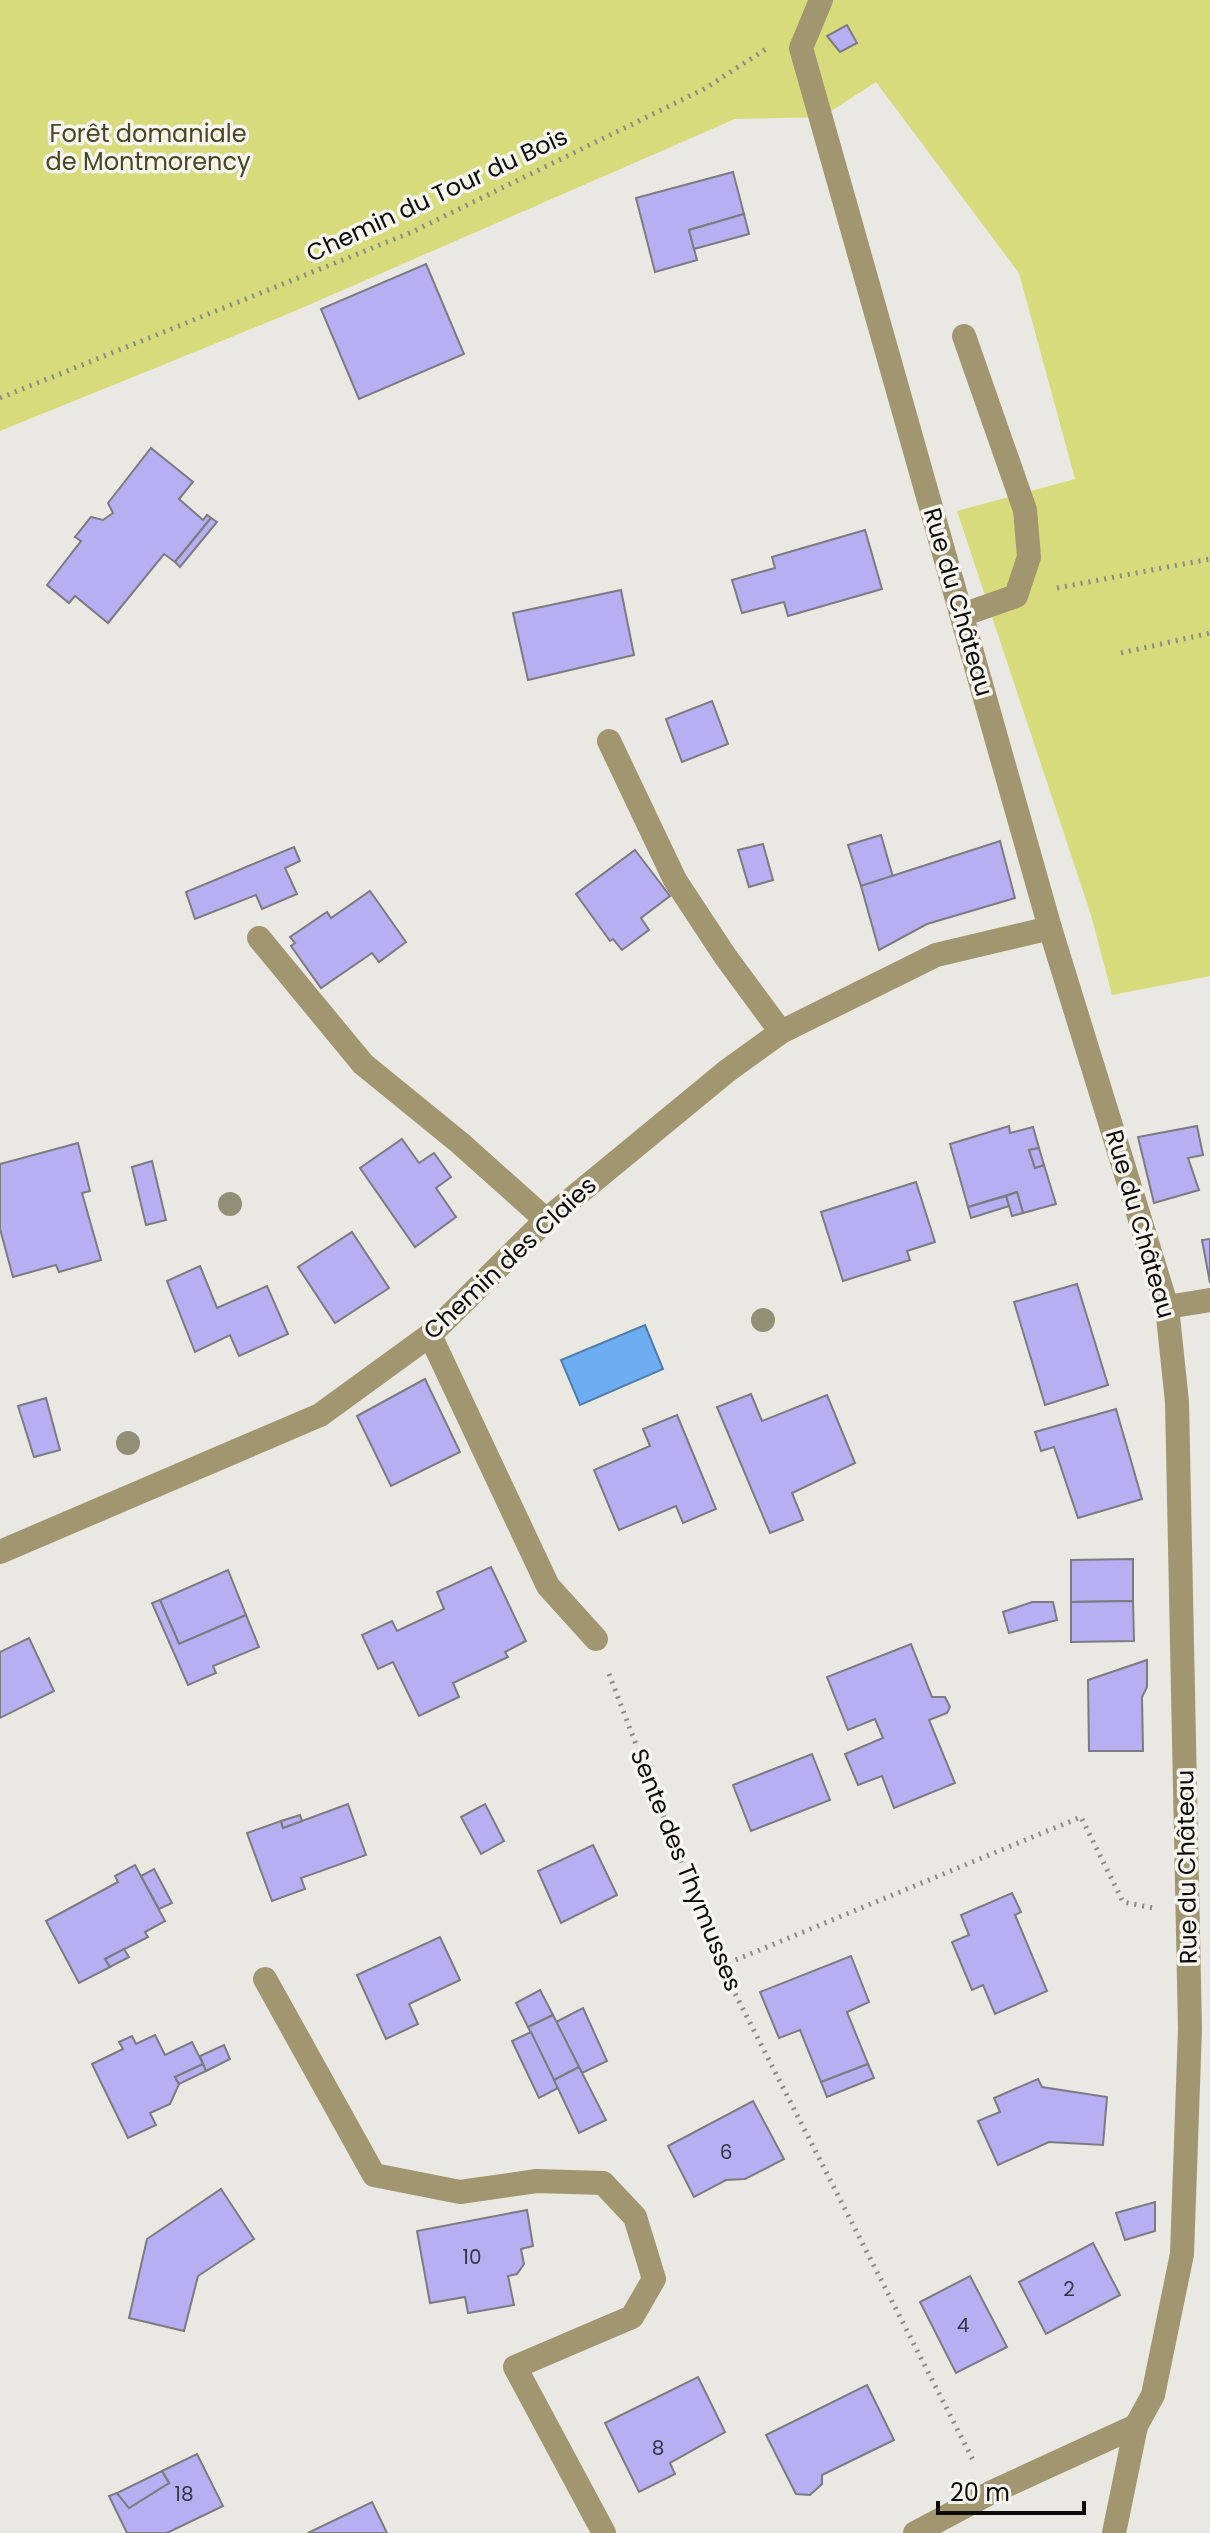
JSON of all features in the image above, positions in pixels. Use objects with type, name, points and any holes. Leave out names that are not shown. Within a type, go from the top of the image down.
[{"type":"street","name":"Rue du Château","points":[[821,0],[801,48],[1050,928],[1167,1307],[1177,1402],[1187,1914],[1200,2027],[1182,2254],[1153,2395],[1136,2426],[1114,2533]]},
{"type":"street","points":[[962,615],[1016,596],[1029,557],[1025,510],[964,336]]},
{"type":"street","points":[[609,741],[675,880],[725,956],[781,1032]]},
{"type":"street","name":"Chemin des Claies","points":[[0,1552],[320,1415],[430,1335],[546,1220],[727,1071],[781,1032],[861,989],[936,955],[1050,928]]},
{"type":"street","points":[[259,938],[363,1064],[460,1143],[546,1220]]},
{"type":"street","points":[[1167,1307],[1210,1300]]},
{"type":"street","points":[[430,1335],[548,1586],[596,1639]]},
{"type":"street","points":[[265,1979],[374,2175],[460,2192],[537,2181],[603,2183],[635,2217],[654,2279],[632,2317],[515,2367],[604,2533]]},
{"type":"street","points":[[915,2533],[990,2493],[1136,2426]]},
{"type":"path","name":"Chemin du Tour du Bois","points":[[0,398],[412,232],[704,89],[778,41]]},
{"type":"path","points":[[1016,596],[1210,559]]},
{"type":"path","points":[[1121,653],[1210,633]]},
{"type":"path","name":"Sente des Thymusses","points":[[596,1639],[721,1966],[990,2493]]},
{"type":"path","points":[[721,1966],[1081,1817],[1123,1902],[1187,1914]]},
{"type":"green space","name":"Forêt domaniale de Montmorency","points":[[0,0],[1210,0],[1210,976],[1112,995],[1091,915],[957,511],[1075,479],[1019,273],[876,82],[822,117],[735,119],[288,314],[0,431]]},
{"type":"water","points":[[645,1325],[663,1369],[580,1405],[561,1360]]},
{"type":"building","points":[[847,25],[857,43],[840,52],[827,36]]},
{"type":"building","points":[[733,172],[744,214],[689,230],[697,260],[655,272],[636,198]]},
{"type":"building","points":[[744,214],[749,234],[694,249],[689,230]]},
{"type":"building","points":[[426,264],[464,354],[359,399],[321,309]]},
{"type":"building","points":[[151,448],[193,482],[179,499],[203,520],[207,515],[211,518],[175,562],[164,554],[108,623],[75,596],[69,603],[47,585],[81,541],[75,537],[91,517],[103,520],[113,513],[108,503]]},
{"type":"building","points":[[211,518],[217,522],[180,567],[175,562]]},
{"type":"building","points":[[865,530],[882,589],[788,616],[784,602],[742,613],[732,580],[775,568],[772,557]]},
{"type":"building","points":[[621,590],[634,655],[528,680],[513,613]]},
{"type":"building","points":[[712,701],[728,744],[682,762],[666,719]]},
{"type":"building","points":[[881,835],[893,877],[861,886],[848,845]]},
{"type":"building","points":[[1000,841],[1015,898],[927,924],[879,950],[861,886]]},
{"type":"building","points":[[763,844],[773,880],[749,887],[738,850]]},
{"type":"building","points":[[294,847],[300,861],[285,868],[297,894],[262,909],[256,895],[195,919],[186,892]]},
{"type":"building","points":[[635,850],[670,896],[641,918],[649,930],[622,950],[613,939],[610,941],[576,894]]},
{"type":"building","points":[[370,891],[406,942],[379,962],[372,953],[321,988],[291,946],[295,943],[290,937],[327,912],[331,918]]},
{"type":"building","points":[[1009,1126],[1010,1133],[1033,1127],[1039,1148],[1029,1150],[1035,1168],[1044,1165],[1056,1204],[1023,1213],[1017,1192],[968,1207],[950,1144]]},
{"type":"building","points":[[1197,1126],[1203,1155],[1188,1158],[1199,1190],[1154,1203],[1138,1137]]},
{"type":"building","points":[[402,1139],[419,1163],[434,1153],[451,1177],[436,1188],[456,1217],[415,1247],[360,1168]]},
{"type":"building","points":[[78,1143],[90,1191],[82,1193],[101,1260],[59,1272],[56,1265],[13,1277],[0,1229],[0,1164]]},
{"type":"building","points":[[1039,1148],[1044,1165],[1035,1168],[1029,1150]]},
{"type":"building","points":[[152,1161],[166,1220],[146,1225],[132,1167]]},
{"type":"building","points":[[916,1182],[935,1242],[907,1251],[910,1260],[843,1281],[821,1212]]},
{"type":"building","points":[[1017,1192],[1023,1213],[1012,1216],[1006,1196]]},
{"type":"building","points":[[1006,1196],[1009,1206],[971,1218],[968,1207]]},
{"type":"building","points":[[352,1232],[389,1288],[335,1323],[298,1267]]},
{"type":"building","points":[[1210,1239],[1210,1283],[1202,1240]]},
{"type":"building","points":[[200,1266],[217,1308],[267,1286],[288,1334],[239,1356],[230,1335],[195,1352],[167,1281]]},
{"type":"building","points":[[1077,1284],[1108,1385],[1045,1405],[1014,1302]]},
{"type":"building","points":[[425,1379],[460,1452],[391,1486],[357,1416]]},
{"type":"building","points":[[751,1394],[762,1421],[827,1395],[855,1463],[792,1493],[803,1520],[770,1533],[717,1407]]},
{"type":"building","points":[[46,1398],[60,1450],[34,1457],[18,1406]]},
{"type":"building","points":[[1116,1409],[1142,1499],[1078,1518],[1054,1447],[1041,1451],[1035,1432]]},
{"type":"building","points":[[677,1415],[716,1509],[683,1523],[676,1506],[619,1530],[594,1470],[650,1446],[643,1429]]},
{"type":"building","points":[[1133,1559],[1133,1601],[1071,1602],[1071,1560]]},
{"type":"building","points":[[491,1567],[526,1641],[505,1652],[508,1657],[453,1683],[459,1697],[419,1716],[393,1662],[378,1669],[362,1635],[392,1621],[397,1631],[444,1609],[437,1592]]},
{"type":"building","points":[[228,1570],[246,1615],[179,1644],[160,1600]]},
{"type":"building","points":[[160,1600],[179,1644],[246,1615],[259,1647],[213,1666],[216,1673],[188,1685],[152,1603]]},
{"type":"building","points":[[1133,1601],[1134,1641],[1071,1642],[1071,1602]]},
{"type":"building","points":[[1032,1602],[1053,1602],[1057,1620],[1009,1633],[1003,1612]]},
{"type":"building","points":[[29,1638],[54,1691],[0,1718],[0,1652]]},
{"type":"building","points":[[911,1644],[932,1697],[945,1697],[950,1707],[947,1713],[929,1720],[955,1783],[894,1808],[882,1776],[858,1785],[845,1754],[883,1738],[875,1719],[848,1730],[827,1677]]},
{"type":"building","points":[[1147,1660],[1147,1687],[1142,1697],[1143,1751],[1089,1751],[1088,1680]]},
{"type":"building","points":[[812,1754],[830,1800],[751,1831],[733,1785]]},
{"type":"building","points":[[348,1804],[366,1855],[301,1878],[305,1889],[272,1901],[247,1833],[281,1821],[283,1828]]},
{"type":"building","points":[[485,1804],[504,1841],[481,1854],[461,1817]]},
{"type":"building","points":[[300,1815],[302,1821],[283,1828],[281,1821]]},
{"type":"building","points":[[593,1845],[617,1895],[561,1923],[538,1871]]},
{"type":"building","points":[[135,1865],[165,1921],[145,1932],[148,1937],[105,1959],[110,1967],[79,1983],[46,1921],[118,1882],[115,1876]]},
{"type":"building","points":[[154,1869],[172,1903],[159,1909],[141,1876]]},
{"type":"building","points":[[1012,1893],[1021,1912],[1015,1915],[1047,1991],[995,2014],[983,1985],[972,1990],[952,1942],[969,1935],[961,1915]]},
{"type":"building","points":[[440,1937],[460,1980],[409,2004],[418,2024],[386,2039],[357,1975]]},
{"type":"building","points":[[124,1949],[129,1957],[110,1967],[105,1959]]},
{"type":"building","points":[[851,1956],[869,2002],[847,2012],[868,2064],[821,2082],[800,2030],[779,2038],[760,1992]]},
{"type":"building","points":[[540,1990],[553,2015],[528,2027],[516,2003]]},
{"type":"building","points":[[583,2008],[607,2061],[582,2073],[556,2022]]},
{"type":"building","points":[[553,2015],[579,2067],[554,2080],[528,2027]]},
{"type":"building","points":[[531,2032],[558,2088],[539,2098],[512,2041]]},
{"type":"building","points":[[155,2035],[165,2055],[192,2042],[203,2064],[175,2077],[179,2084],[170,2104],[150,2113],[156,2125],[128,2138],[92,2064],[123,2049],[119,2042],[132,2036],[136,2044]]},
{"type":"building","points":[[224,2045],[230,2059],[206,2071],[200,2056]]},
{"type":"building","points":[[203,2064],[206,2071],[179,2084],[175,2077]]},
{"type":"building","points":[[868,2064],[874,2078],[827,2097],[821,2082]]},
{"type":"building","points":[[579,2067],[606,2120],[579,2133],[554,2080]]},
{"type":"building","points":[[1038,2079],[1042,2087],[1107,2097],[1103,2145],[1049,2142],[998,2165],[978,2121],[1000,2112],[994,2098]]},
{"type":"building","points":[[753,2101],[784,2159],[745,2179],[726,2180],[694,2197],[668,2146]]},
{"type":"building","points":[[221,2189],[254,2239],[198,2276],[184,2331],[129,2318],[147,2239]]},
{"type":"building","points":[[1155,2202],[1155,2231],[1125,2240],[1116,2213]]},
{"type":"building","points":[[527,2210],[533,2246],[521,2249],[524,2264],[517,2274],[508,2276],[514,2305],[468,2313],[465,2297],[430,2303],[417,2231]]},
{"type":"building","points":[[1093,2243],[1120,2295],[1046,2334],[1019,2282]]},
{"type":"building","points":[[970,2276],[1007,2347],[956,2373],[920,2302]]},
{"type":"building","points":[[698,2377],[725,2432],[670,2463],[675,2474],[639,2492],[605,2423]]},
{"type":"building","points":[[867,2385],[894,2440],[822,2475],[822,2484],[810,2495],[796,2494],[766,2435]]},
{"type":"building","points":[[197,2454],[223,2506],[167,2533],[127,2533],[109,2496],[117,2493],[129,2508],[169,2483],[162,2471]]},
{"type":"building","points":[[162,2471],[169,2483],[129,2508],[117,2493]]},
{"type":"building","points":[[372,2502],[387,2533],[308,2533]]}]
